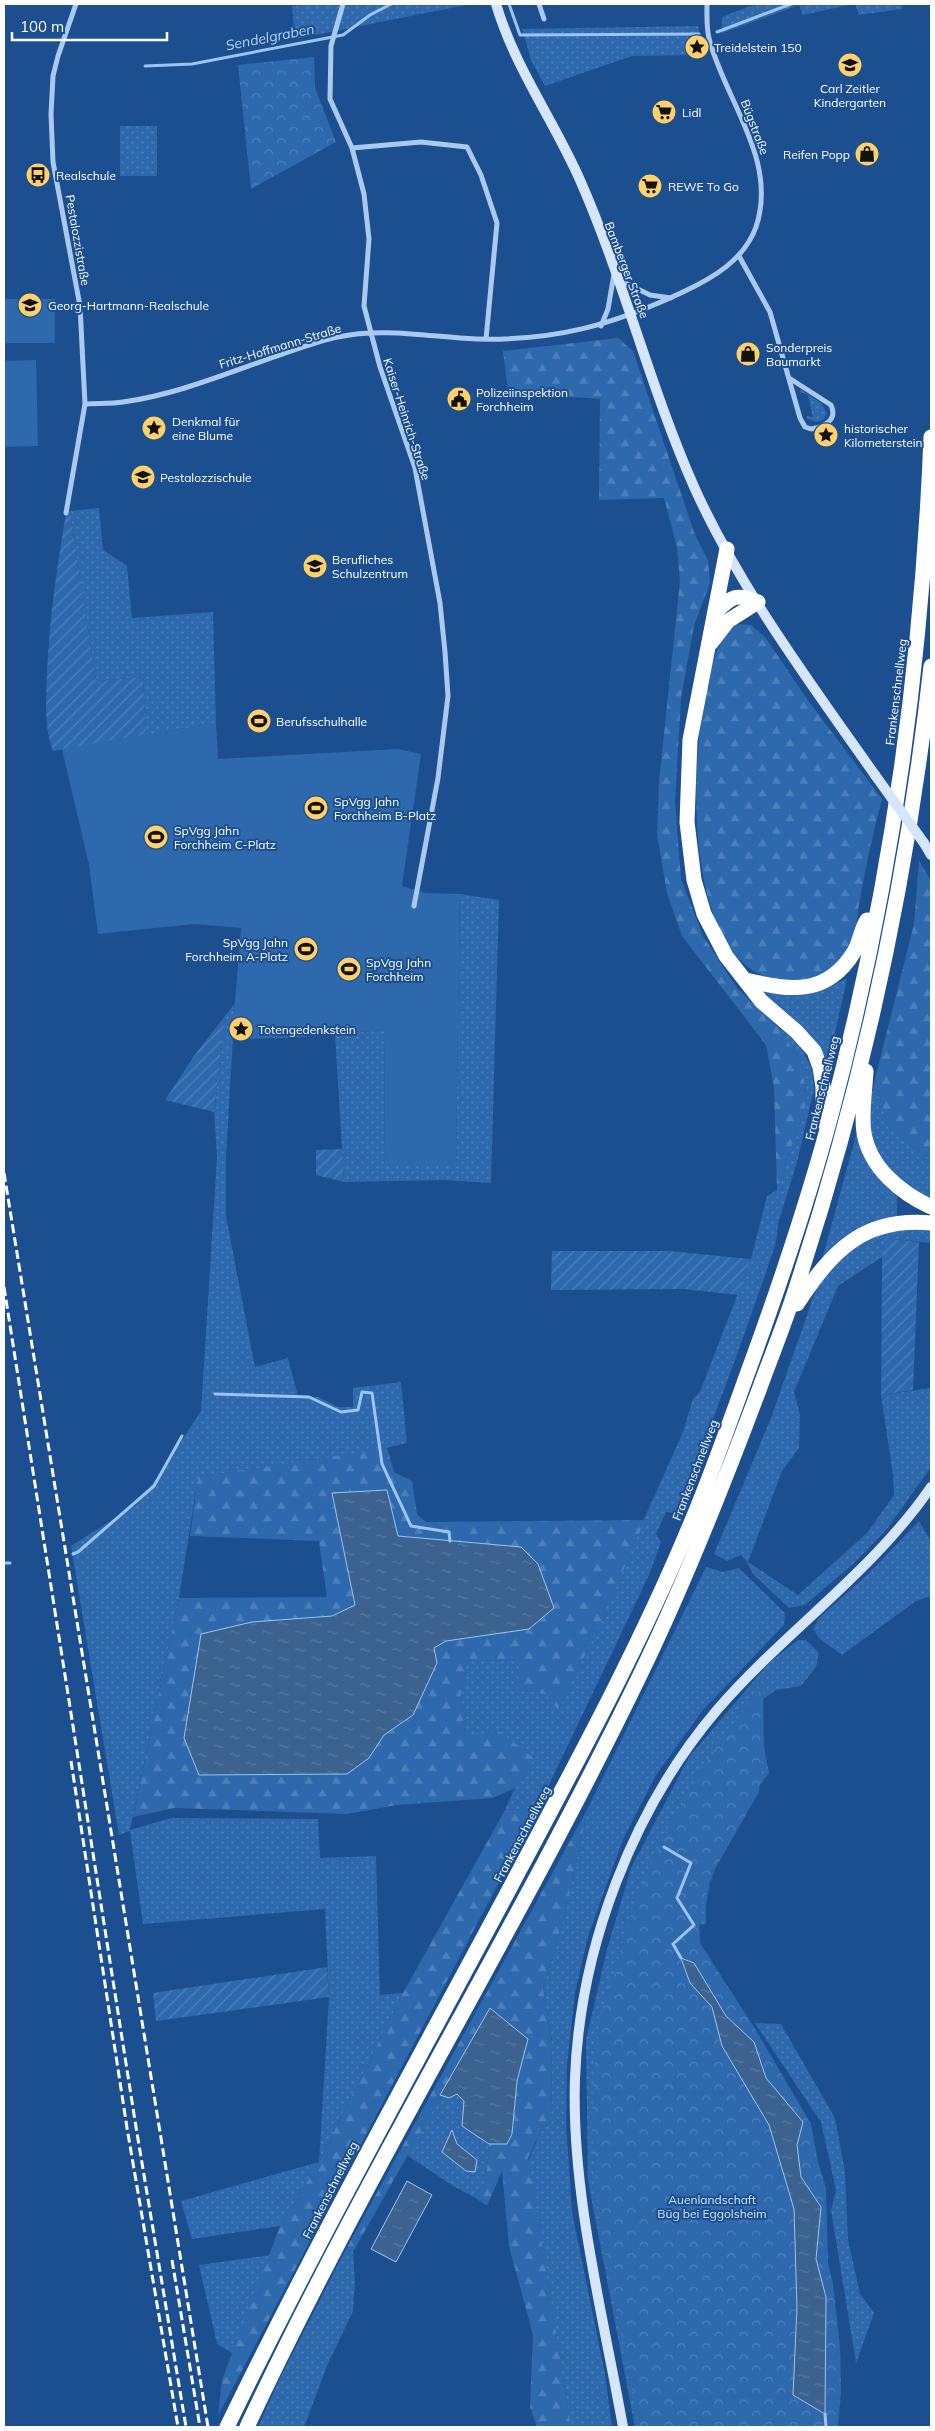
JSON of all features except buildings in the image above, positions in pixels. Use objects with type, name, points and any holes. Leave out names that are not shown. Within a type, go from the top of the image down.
[{"type":"highway","name":"Frankenschnellweg","points":[[227,2427],[354,2174],[521,1867],[631,1655],[687,1532],[784,1274],[822,1150],[849,1042],[877,907],[906,738],[918,634],[928,518],[931,437]]},
{"type":"highway","points":[[727,549],[721,571],[716,612],[710,632],[710,645],[698,689],[690,740],[686,800],[694,880],[704,914],[726,956],[761,1001],[797,1032],[814,1051],[820,1067],[823,1086],[822,1150]]},
{"type":"highway","points":[[716,612],[733,597],[744,596],[758,602]]},
{"type":"highway","points":[[710,645],[728,621],[758,602]]},
{"type":"highway","points":[[247,2427],[370,2182],[573,1807],[638,1679],[701,1541],[797,1286],[838,1153],[867,1039],[898,887],[923,740],[931,666]]},
{"type":"highway","points":[[746,980],[783,989],[793,989],[817,985],[829,979],[847,962],[855,950],[865,923],[877,907]]},
{"type":"highway","points":[[867,1039],[863,1115],[864,1135],[870,1150],[890,1180],[903,1192],[931,1207]]},
{"type":"highway","points":[[782,1326],[828,1261],[846,1244],[868,1232],[892,1224],[931,1223]]},
{"type":"main road","name":"Bamberger Straße","points":[[496,4],[514,56],[579,179],[696,490],[727,549],[795,660],[931,855]]},
{"type":"main road","points":[[623,2427],[584,2213],[576,2119],[575,2078],[580,2032],[593,1958],[606,1915],[644,1821],[692,1743],[716,1711],[772,1651],[889,1541],[931,1487]]},
{"type":"street","name":"Pestalozzistraße","points":[[66,513],[85,404],[80,306],[53,162],[53,76],[76,4]]},
{"type":"street","name":"Kaiser-Heinrich-Straße","points":[[343,4],[331,46],[330,99],[352,148],[364,194],[369,239],[364,306],[370,333],[415,468],[440,603],[445,652],[448,696],[439,769],[414,906]]},
{"type":"street","points":[[539,4],[544,19]]},
{"type":"street","name":"Bügstraße","points":[[632,316],[706,282],[739,256],[750,241],[756,227],[762,202],[762,177],[752,144],[710,42],[707,4]]},
{"type":"street","points":[[352,148],[421,142],[466,147],[481,175],[497,223],[486,339]]},
{"type":"street","points":[[739,256],[770,312],[800,418],[805,426],[811,429],[827,424],[833,418],[834,411],[831,405],[824,398],[789,378]]},
{"type":"street","points":[[601,326],[608,309],[616,274],[650,295],[672,298]]},
{"type":"street","name":"Fritz-Hoffmann-Straße","points":[[85,404],[123,402],[181,389],[338,337],[370,333],[486,339],[547,336],[601,326],[632,316]]},
{"type":"green space","points":[[314,4],[471,4],[295,39],[292,6]]},
{"type":"green space","points":[[756,4],[853,4],[803,15],[799,5],[722,33],[722,17]]},
{"type":"green space","points":[[855,4],[902,4],[902,9],[859,15]]},
{"type":"green space","points":[[698,26],[703,55],[632,56],[545,86],[531,60],[522,29]]},
{"type":"green space","points":[[314,57],[315,88],[336,142],[251,189],[238,65]]},
{"type":"green space","points":[[120,126],[157,126],[157,176],[120,176]]},
{"type":"green space","points":[[4,299],[55,299],[55,343],[4,343]]},
{"type":"green space","points":[[618,338],[633,351],[695,535],[708,560],[710,583],[694,626],[681,698],[675,802],[681,879],[703,936],[737,988],[779,1028],[802,1063],[807,1102],[777,1190],[774,1088],[766,1045],[682,936],[667,893],[657,835],[659,781],[680,581],[677,547],[664,498],[599,500],[600,399],[508,392],[503,351]]},
{"type":"green space","points":[[36,360],[38,446],[4,447],[4,361]]},
{"type":"green space","points":[[800,389],[821,403],[827,413],[823,420],[817,422],[808,419],[806,416],[813,417],[808,395],[800,392]]},
{"type":"green space","points":[[99,508],[103,550],[127,566],[132,618],[213,612],[216,723],[146,735],[143,677],[96,681],[70,511]]},
{"type":"green space","points":[[70,511],[96,681],[143,677],[146,735],[53,751],[48,733],[46,713],[48,654],[66,513]]},
{"type":"green space","points":[[738,624],[751,625],[765,637],[807,699],[882,799],[867,861],[852,942],[846,954],[835,966],[822,975],[807,980],[799,981],[760,975],[732,951],[713,914],[702,869],[697,820],[697,771],[700,728],[715,655],[724,637]]},
{"type":"green space","name":"SpVgg Jahn Forchheim","points":[[216,723],[218,759],[398,749],[421,754],[402,886],[426,893],[460,894],[456,1164],[385,1164],[384,1030],[290,1038],[232,1039],[241,928],[194,924],[98,934],[89,865],[62,749]]},
{"type":"green space","points":[[919,860],[931,881],[931,1160],[889,1129],[875,1079],[914,924]]},
{"type":"green space","points":[[460,894],[499,900],[491,1183],[443,1180],[344,1182],[335,1034],[384,1030],[385,1164],[456,1164]]},
{"type":"green space","points":[[847,979],[827,1069],[759,994],[762,989],[828,987]]},
{"type":"green space","points":[[235,1003],[226,1157],[226,1216],[255,1367],[288,1358],[298,1396],[318,1397],[338,1407],[353,1407],[353,1388],[401,1382],[407,1443],[369,1452],[198,1477],[179,1598],[130,1830],[171,1818],[318,1819],[320,1858],[376,1856],[380,1995],[403,1993],[319,2162],[329,1997],[325,1909],[143,1924],[130,1831],[119,1835],[71,1546],[136,1505],[159,1475],[201,1411],[217,1157],[214,1112],[225,1016]]},
{"type":"green space","points":[[225,1016],[214,1112],[165,1100],[194,1056]]},
{"type":"green space","points":[[779,1028],[798,1043],[812,1068],[814,1089],[797,1162],[778,1224],[776,1243],[689,1480],[675,1513],[666,1512],[656,1534],[661,1542],[649,1575],[538,1808],[505,1810],[515,1788],[500,1732],[465,1735],[461,1695],[467,1660],[521,1659],[559,1709],[683,1432],[693,1399],[700,1392],[751,1259],[767,1196],[777,1190],[807,1102],[802,1063]]},
{"type":"green space","points":[[875,1079],[889,1129],[931,1160],[931,1201],[893,1177],[869,1137],[868,1114]]},
{"type":"green space","points":[[857,1132],[864,1151],[877,1175],[897,1196],[897,1219],[822,1259]]},
{"type":"green space","points":[[342,1149],[344,1182],[316,1175],[316,1150]]},
{"type":"green space","points":[[902,1228],[931,1229],[931,1243],[885,1238],[882,1257],[838,1286],[794,1392],[800,1415],[799,1448],[782,1471],[748,1562],[798,1595],[867,1533],[894,1495],[893,1475],[881,1395],[931,1388],[931,1467],[887,1529],[853,1564],[805,1605],[789,1608],[753,1574],[741,1555],[727,1561],[714,1554],[771,1418],[819,1281],[833,1262],[868,1238]]},
{"type":"green space","points":[[885,1238],[919,1242],[913,1390],[881,1395],[882,1257]]},
{"type":"green space","points":[[552,1251],[669,1251],[751,1259],[738,1295],[684,1289],[551,1290]]},
{"type":"green space","points":[[387,1448],[394,1472],[412,1481],[417,1514],[426,1522],[645,1520],[598,1628],[558,1710],[546,1694],[517,1690],[521,1659],[467,1661],[461,1695],[465,1734],[500,1732],[535,1759],[515,1788],[493,1798],[397,1805],[347,1814],[174,1808],[133,1817],[179,1598],[327,1597],[319,1541],[190,1536],[198,1477]],"holes":[[[387,1490],[398,1536],[521,1547],[446,1641],[434,1648],[437,1663],[413,1715],[384,1735],[369,1758],[347,1774],[199,1775],[252,1622],[332,1616],[355,1605],[332,1493]]]},
{"type":"green space","points":[[919,1521],[931,1541],[931,1596],[916,1601],[842,1655],[820,1639],[813,1629],[819,1618],[867,1575]]},
{"type":"green space","points":[[706,1567],[723,1572],[739,1568],[785,1613],[784,1625],[702,1711],[656,1775],[624,1837],[588,1936],[575,1993],[567,2065],[566,2123],[572,2212],[605,2374],[612,2427],[571,2427],[528,2161],[542,2129],[551,2120],[552,2041],[543,1989],[565,1914],[588,1808]]},
{"type":"green space","points":[[798,1640],[806,1640],[819,1653],[816,1667],[801,1686],[776,1690],[756,1704],[769,1773],[715,1853],[706,1905],[706,1924],[685,1926],[679,2427],[635,2427],[588,2181],[586,2040],[607,1949],[631,1868],[689,1757],[770,1662]]},
{"type":"green space","name":"Auenlandschaft Büg bei Eggolsheim","points":[[763,1687],[764,1748],[759,1792],[715,1869],[699,1912],[700,1943],[759,2035],[811,2124],[818,2162],[826,2188],[828,2263],[833,2284],[840,2346],[841,2392],[838,2427],[640,2427],[600,2229],[592,2134],[593,2074],[601,2016],[635,1901],[665,1832],[699,1772],[741,1713]]},
{"type":"green space","points":[[538,1808],[218,2416],[222,2380],[280,2226],[319,2162],[403,1993],[505,1810]]},
{"type":"green space","points":[[588,1808],[565,1914],[543,1989],[552,2041],[551,2120],[542,2129],[528,2158],[571,2427],[537,2427],[530,2407],[533,2335],[509,2246],[502,2171],[487,2206],[474,2197],[486,2182],[489,2144],[507,2144],[512,2134],[517,2081],[528,2039],[491,2008],[353,2252],[346,2249]]},
{"type":"green space","points":[[327,1967],[329,1997],[156,2021],[153,1993]]},
{"type":"green space","points":[[755,2023],[781,2024],[835,2118],[845,2172],[848,2240],[860,2294],[874,2313],[856,2363],[831,2210],[836,2190],[821,2122]]},
{"type":"green space","points":[[457,2094],[464,2101],[462,2126],[489,2144],[486,2182],[474,2197],[453,2186],[407,2155],[440,2095],[449,2098]]},
{"type":"green space","points":[[319,2162],[280,2226],[192,2239],[181,2201]]},
{"type":"green space","points":[[346,2249],[353,2252],[355,2282],[353,2311],[327,2366],[304,2427],[258,2427],[280,2378]]},
{"type":"green space","points":[[271,2255],[232,2353],[217,2344],[199,2265]]},
{"type":"water","points":[[387,1490],[398,1536],[521,1547],[538,1564],[554,1608],[529,1629],[446,1641],[434,1648],[437,1663],[413,1715],[384,1735],[369,1758],[347,1774],[199,1775],[184,1738],[201,1634],[252,1622],[332,1616],[355,1605],[332,1493]]},
{"type":"water","points":[[681,1958],[694,1963],[726,2016],[754,2042],[766,2078],[803,2122],[797,2145],[801,2177],[821,2207],[816,2259],[826,2297],[825,2414],[793,2395],[797,2308],[794,2209],[769,2125],[722,2046],[712,2007],[690,1983]]},
{"type":"water","points":[[490,2008],[528,2039],[517,2081],[512,2134],[507,2144],[489,2144],[462,2126],[464,2101],[457,2094],[449,2098],[440,2095]]},
{"type":"water","points":[[452,2130],[457,2144],[477,2160],[475,2172],[466,2171],[442,2152]]},
{"type":"water","points":[[407,2181],[432,2195],[396,2262],[371,2249]]},
{"type":"waterway","name":"Sendelgraben","points":[[145,66],[192,64],[343,35],[370,15],[391,4]]},
{"type":"waterway","name":"Sendelgraben","points":[[509,4],[520,35],[699,34]]},
{"type":"waterway","name":"Sendelgraben","points":[[717,32],[791,4]]},
{"type":"waterway","points":[[215,1394],[309,1397],[341,1412],[358,1410],[362,1392],[372,1393],[382,1464],[411,1526],[449,1532],[450,1541]]},
{"type":"waterway","points":[[73,1554],[78,1552],[154,1486],[182,1436]]},
{"type":"waterway","points":[[4,1563],[10,1563]]},
{"type":"waterway","points":[[664,1847],[691,1863],[677,1898],[694,1925],[673,1944],[681,1958]]},
{"type":"waterway","points":[[825,2414],[826,2427]]},
{"type":"railway","points":[[4,1173],[208,2427]]},
{"type":"railway","points":[[4,1287],[136,2127],[186,2427]]},
{"type":"railway","points":[[71,1761],[127,2128],[178,2427]]},
{"type":"railway","points":[[172,2260],[200,2427]]},
{"type":"place","name":"Treidelstein 150","points":[[697,47]]},
{"type":"place","name":"Carl Zeitler Kindergarten","points":[[850,65]]},
{"type":"place","name":"Lidl","points":[[664,112]]},
{"type":"place","name":"Reifen Popp","points":[[867,154]]},
{"type":"place","name":"Realschule","points":[[38,175]]},
{"type":"place","name":"REWE To Go","points":[[650,186]]},
{"type":"place","name":"Georg-Hartmann-Realschule","points":[[30,305]]},
{"type":"place","name":"Sonderpreis Baumarkt","points":[[748,354]]},
{"type":"place","name":"Polizeiinspektion Forchheim","points":[[459,399]]},
{"type":"place","name":"Denkmal für eine Blume","points":[[154,428]]},
{"type":"place","name":"historischer Kilometerstein","points":[[826,435]]},
{"type":"place","name":"Pestalozzischule","points":[[143,477]]},
{"type":"place","name":"Berufliches Schulzentrum","points":[[315,566]]},
{"type":"place","name":"Berufsschulhalle","points":[[259,721]]},
{"type":"place","name":"SpVgg Jahn Forchheim B-Platz","points":[[316,808]]},
{"type":"place","name":"SpVgg Jahn Forchheim C-Platz","points":[[156,837]]},
{"type":"place","name":"SpVgg Jahn Forchheim A-Platz","points":[[306,949]]},
{"type":"place","name":"SpVgg Jahn Forchheim","points":[[349,969]]},
{"type":"place","name":"Totengedenkstein","points":[[241,1029]]}]
